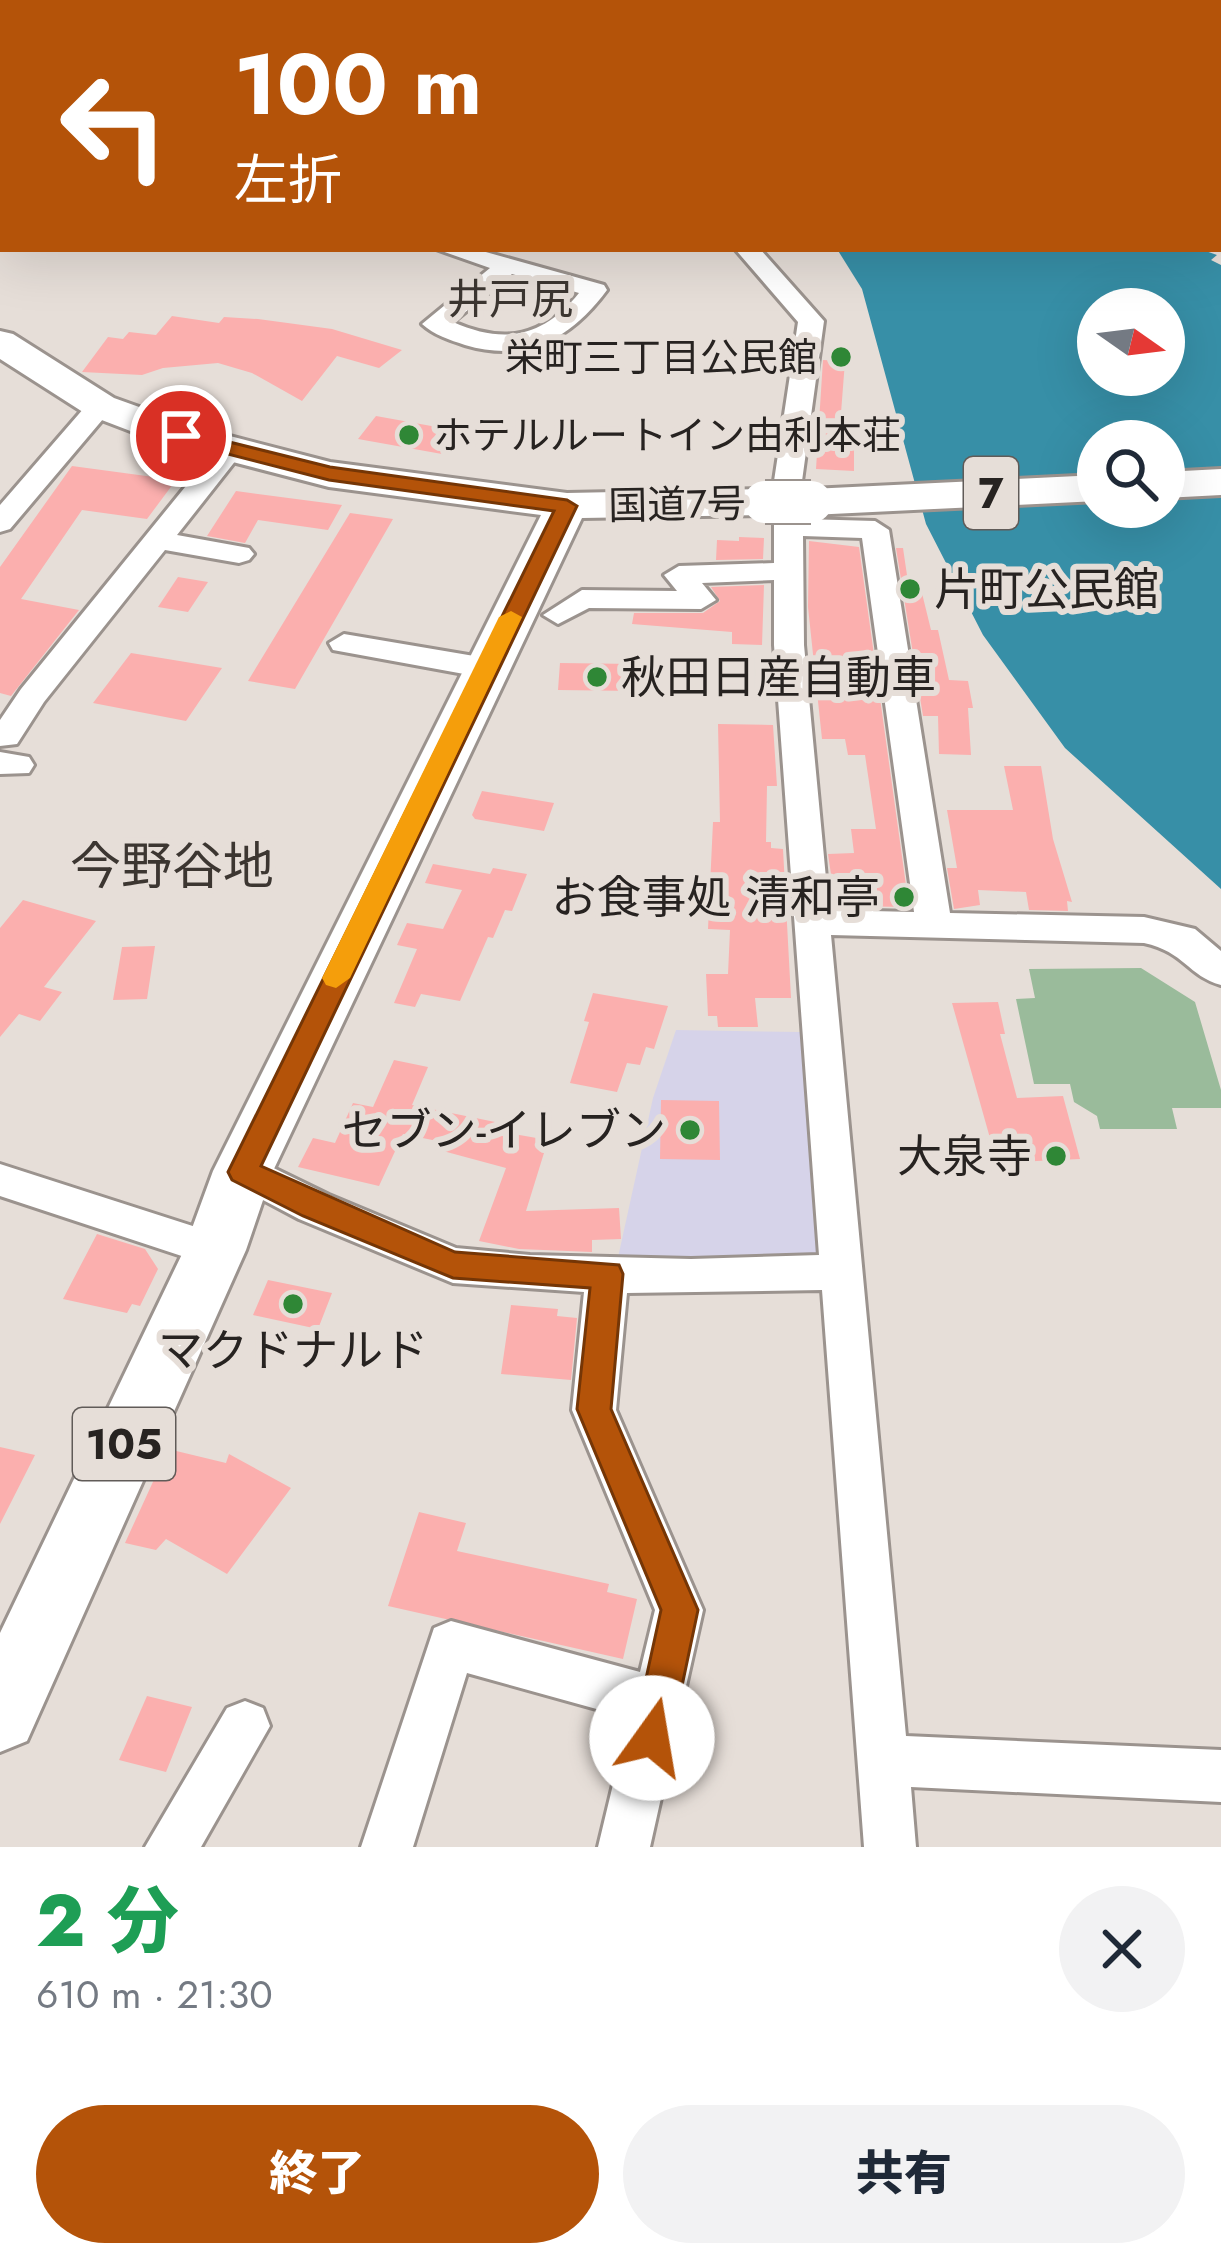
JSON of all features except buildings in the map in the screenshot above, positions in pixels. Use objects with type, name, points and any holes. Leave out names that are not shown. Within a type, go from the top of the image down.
[{"type":"highway","name":"国道7号","points":[[0,342],[100,406],[230,450],[329,474],[567,506],[788,510],[884,498],[1077,489]]},
{"type":"highway","points":[[1185,484],[1221,482]]},
{"type":"highway","name":"105","points":[[0,1715],[215,1250],[243,1172],[567,506]]},
{"type":"street","points":[[459,252],[509,266],[595,290],[555,334],[520,347],[435,324],[509,266]]},
{"type":"street","points":[[750,252],[811,321],[788,481],[789,645],[890,1847]]},
{"type":"street","points":[[0,523],[100,406]]},
{"type":"street","points":[[8,755],[32,696],[230,450]]},
{"type":"street","points":[[788,510],[875,530],[934,923]]},
{"type":"street","points":[[158,540],[238,554]]},
{"type":"street","points":[[558,616],[582,599],[701,600],[680,575],[789,571]]},
{"type":"street","points":[[344,644],[486,668]]},
{"type":"street","points":[[812,922],[1144,930],[1183,938],[1221,972]]},
{"type":"street","points":[[243,1172],[453,1265],[530,1274],[839,1272]]},
{"type":"street","points":[[0,1180],[215,1250]]},
{"type":"street","points":[[607,1274],[594,1409],[679,1610],[625,1847]]},
{"type":"street","points":[[387,1847],[451,1645],[661,1702]]},
{"type":"street","points":[[171,1847],[245,1726]]},
{"type":"street","points":[[882,1760],[1221,1776]]},
{"type":"shaded area","points":[[676,1030],[800,1032],[818,1260],[617,1262],[653,1098]]},
{"type":"green space","points":[[1141,968],[1195,1002],[1221,1090],[1221,1108],[1172,1108],[1177,1129],[1100,1129],[1097,1116],[1074,1102],[1070,1084],[1034,1084],[1016,999],[1035,998],[1029,969]]},
{"type":"water","points":[[839,252],[1217,255],[1211,260],[1221,265],[1221,889],[1065,748],[983,635],[926,524],[862,289]]},
{"type":"slow traffic","points":[[336,978],[511,617]]},
{"type":"place","name":"栄町三丁目公民館","points":[[841,357]]},
{"type":"place","name":"ホテルルートイン由利本荘","points":[[409,435]]},
{"type":"place","name":"片町公民館","points":[[910,589]]},
{"type":"place","name":"秋田日産自動車","points":[[597,677]]},
{"type":"place","name":"お食事処 清和亭","points":[[904,897]]},
{"type":"place","name":"セブン-イレブン","points":[[690,1130]]},
{"type":"place","name":"大泉寺","points":[[1056,1156]]},
{"type":"place","name":"マクドナルド","points":[[293,1304]]},
{"type":"district","name":"井戸尻","points":[[510,299]]},
{"type":"district","name":"今野谷地","points":[[172,866]]},
{"type":"route","points":[[181,436],[329,474],[567,506],[243,1172],[453,1265],[530,1274],[607,1274],[594,1409],[679,1610],[652,1738]]}]
